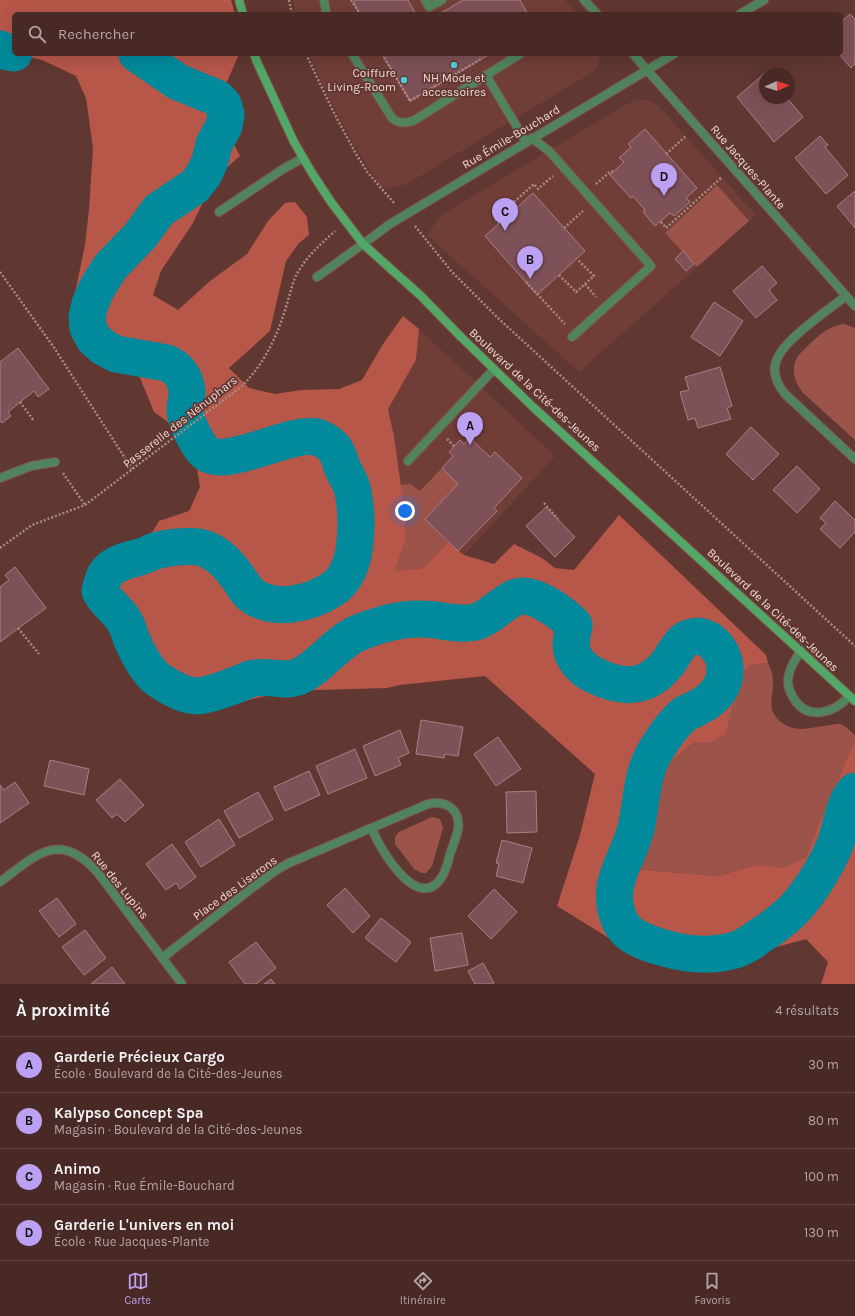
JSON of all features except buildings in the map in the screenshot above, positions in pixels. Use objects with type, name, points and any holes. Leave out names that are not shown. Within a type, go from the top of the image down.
[{"type":"main road","points":[[239,0],[242,12]]},
{"type":"main road","name":"Boulevard de la Cité-des-Jeunes","points":[[254,56],[277,107],[303,158],[331,202],[363,244],[422,296],[494,369],[608,476],[801,650],[852,699]]},
{"type":"street","points":[[324,0],[326,12]]},
{"type":"street","points":[[425,0],[429,8],[442,0]]},
{"type":"street","points":[[584,0],[595,12]]},
{"type":"street","points":[[743,12],[764,0]]},
{"type":"street","points":[[353,56],[392,118],[396,122],[404,123],[413,121],[517,56]]},
{"type":"street","name":"Rue Jacques-Plante","points":[[635,56],[855,306]]},
{"type":"street","name":"Rue Émile-Bouchard","points":[[317,276],[383,228],[670,56]]},
{"type":"street","points":[[486,75],[529,140],[549,151],[651,266],[572,337]]},
{"type":"street","points":[[219,212],[283,169],[303,158]]},
{"type":"street","points":[[846,296],[800,332],[784,349],[777,358],[775,377],[778,385],[785,394],[855,459]]},
{"type":"street","points":[[408,461],[494,369]]},
{"type":"street","points":[[0,478],[31,466],[55,462]]},
{"type":"street","points":[[801,650],[790,668],[788,684],[790,693],[799,705],[809,712],[829,712],[852,699]]},
{"type":"street","name":"Place des Liserons","points":[[162,958],[278,869],[338,842],[372,829],[421,806],[434,802],[441,802],[452,809],[456,814],[458,825],[458,831],[441,879],[433,886],[424,889],[413,885],[399,872],[382,851],[372,829]]},
{"type":"street","name":"Rue des Lupins","points":[[0,882],[42,852],[63,850],[72,851],[88,862],[98,873],[182,984]]},
{"type":"path","points":[[288,0],[291,12]]},
{"type":"path","points":[[351,0],[359,12]]},
{"type":"path","points":[[307,56],[333,111],[368,173],[390,199],[406,214],[444,263],[499,319],[855,646]]},
{"type":"path","points":[[383,56],[410,101],[484,58]]},
{"type":"path","points":[[666,154],[686,136]]},
{"type":"path","points":[[499,224],[494,219],[534,184],[538,189],[563,166]]},
{"type":"path","points":[[606,175],[611,171],[612,172]]},
{"type":"path","points":[[660,222],[666,228],[722,177]]},
{"type":"path","name":"Passerelle des Nénuphars","points":[[0,548],[32,525],[85,505],[252,377],[269,351],[280,326],[295,280],[307,258],[346,221]]},
{"type":"path","points":[[564,228],[570,222]]},
{"type":"path","points":[[559,275],[576,292],[594,276],[577,259]]},
{"type":"path","points":[[0,272],[53,346],[132,469]]},
{"type":"path","points":[[526,282],[556,314]]},
{"type":"path","points":[[20,402],[34,422]]},
{"type":"path","points":[[55,462],[85,505]]},
{"type":"path","points":[[544,503],[558,519]]},
{"type":"path","points":[[18,628],[39,654]]},
{"type":"shaded area","points":[[0,0],[231,0],[234,12],[12,12],[12,53],[4,51],[0,53]]},
{"type":"shaded area","points":[[293,0],[565,0],[575,12],[295,12]]},
{"type":"shaded area","points":[[25,56],[238,56],[223,91],[226,128],[240,156],[215,178],[193,223],[161,271],[153,295],[178,310],[210,281],[247,254],[268,221],[285,203],[295,202],[307,217],[309,235],[299,243],[286,261],[270,331],[229,368],[249,388],[275,394],[301,390],[339,389],[362,380],[383,344],[403,316],[419,329],[416,360],[388,409],[394,436],[405,516],[406,539],[395,571],[423,568],[448,542],[464,555],[494,564],[514,544],[542,558],[555,568],[574,570],[619,515],[766,655],[768,663],[750,665],[739,676],[726,733],[712,742],[695,742],[675,758],[658,763],[651,770],[644,843],[635,869],[719,876],[755,865],[785,868],[806,857],[821,818],[855,740],[855,984],[821,984],[828,962],[806,939],[729,960],[679,967],[633,953],[557,906],[580,835],[595,774],[485,676],[400,685],[387,688],[285,691],[221,707],[179,705],[152,695],[134,675],[124,644],[94,598],[96,573],[102,563],[115,555],[127,551],[153,531],[159,521],[189,511],[200,487],[192,439],[154,412],[138,373],[131,363],[115,354],[92,351],[69,322],[85,245],[93,148],[86,98],[76,76],[42,60]]},
{"type":"shaded area","points":[[310,56],[600,56],[596,69],[588,75],[407,184],[397,187],[381,188],[355,146],[328,96]]},
{"type":"shaded area","points":[[637,100],[646,100],[654,103],[664,112],[756,215],[579,372],[427,235],[441,215],[629,103]]},
{"type":"shaded area","points":[[717,185],[749,221],[697,267],[665,233]]},
{"type":"shaded area","points":[[844,324],[855,328],[855,440],[803,393],[797,384],[794,375],[794,366],[798,356],[819,336],[837,325]]},
{"type":"shaded area","points":[[419,329],[555,456],[464,555],[458,551],[423,568],[400,485],[394,436],[388,409],[416,360]]},
{"type":"shaded area","points":[[442,468],[458,484],[425,519],[448,542],[423,568],[395,571],[406,539],[405,516],[400,485],[410,484],[420,491]]},
{"type":"shaded area","points":[[768,663],[773,679],[772,709],[773,713],[782,723],[788,727],[802,729],[840,724],[855,735],[855,740],[821,818],[806,857],[785,869],[755,865],[719,876],[635,869],[644,843],[651,770],[658,763],[675,758],[695,742],[712,742],[725,733],[738,676],[750,665]]},
{"type":"shaded area","points":[[432,817],[440,819],[443,828],[432,866],[426,873],[422,873],[414,869],[395,844],[395,837],[399,832]]},
{"type":"waterway","points":[[0,49],[12,53]]},
{"type":"waterway","points":[[140,56],[178,82],[217,98],[223,104],[226,114],[224,126],[214,144],[210,161],[204,174],[195,186],[159,210],[140,236],[111,266],[97,288],[90,304],[87,317],[88,328],[94,339],[103,347],[116,354],[167,363],[181,374],[186,387],[187,394],[185,412],[188,422],[196,440],[206,453],[216,457],[229,456],[292,439],[306,437],[317,437],[328,443],[337,452],[342,467],[351,485],[356,520],[356,535],[349,569],[337,586],[322,595],[302,602],[281,605],[260,600],[248,592],[234,572],[223,560],[203,548],[174,547],[154,551],[113,567],[104,577],[100,591],[123,619],[138,652],[154,676],[161,682],[178,691],[195,696],[214,693],[253,678],[294,678],[308,672],[345,640],[370,628],[407,619],[429,619],[455,623],[476,622],[514,598],[521,596],[537,599],[569,620],[574,625],[571,646],[576,660],[590,673],[614,683],[624,685],[642,683],[651,679],[667,664],[685,640],[700,636],[706,638],[718,648],[722,655],[725,669],[723,682],[713,697],[703,705],[685,713],[678,720],[671,728],[651,759],[647,768],[634,834],[618,876],[615,892],[618,916],[626,930],[632,935],[647,943],[691,954],[717,954],[739,949],[749,944],[789,914],[808,892],[826,864],[837,840],[844,811],[850,797],[855,791]]},
{"type":"place","name":"NH Mode et accessoires","points":[[454,65]]},
{"type":"place","name":"Coiffure Living-Room","points":[[404,80]]},
{"type":"place","name":"Garderie L'univers en moi","points":[[664,196]]},
{"type":"place","name":"Animo","points":[[505,231]]},
{"type":"place","name":"Kalypso Concept Spa","points":[[530,279]]},
{"type":"place","name":"Garderie Précieux Cargo","points":[[470,445]]}]
